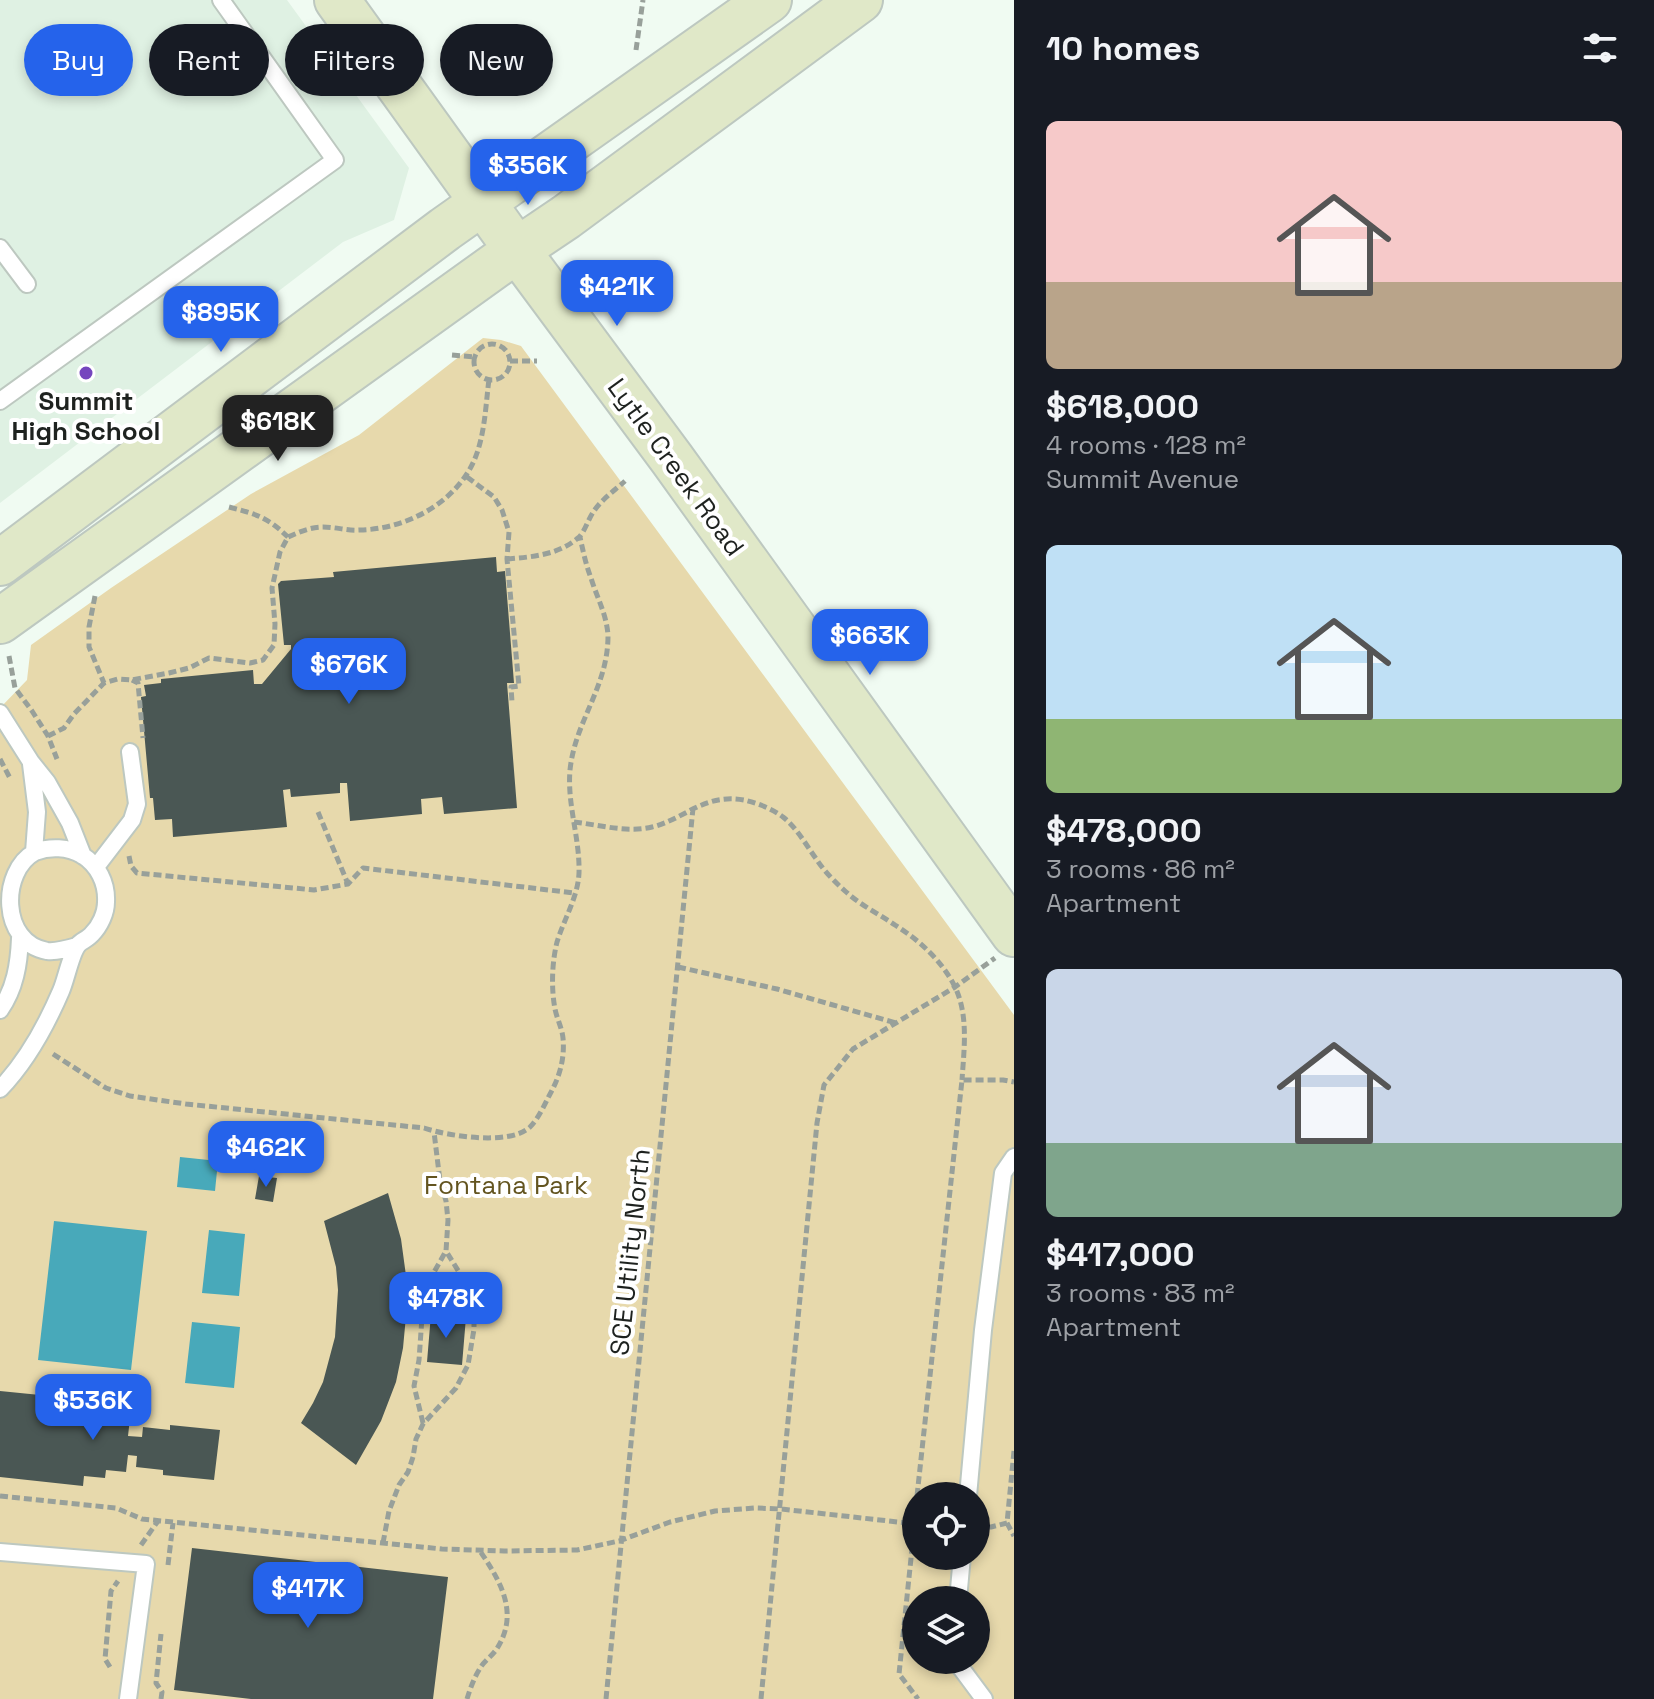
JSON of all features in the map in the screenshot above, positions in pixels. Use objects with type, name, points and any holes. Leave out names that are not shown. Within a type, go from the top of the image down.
[{"type":"main road","name":"Lytle Creek Road","points":[[337,0],[672,459],[1009,942]]},
{"type":"main road","points":[[0,563],[433,238],[769,0]]},
{"type":"main road","points":[[0,621],[570,214],[860,0]]},
{"type":"lane","points":[[0,401],[335,160],[221,0]]},
{"type":"lane","points":[[0,248],[27,284]]},
{"type":"lane","points":[[0,713],[47,782],[70,823],[83,856]]},
{"type":"lane","points":[[96,867],[132,820],[137,804],[130,752]]},
{"type":"lane","points":[[31,762],[37,812],[34,852]]},
{"type":"lane","points":[[50,848],[67,849],[83,856],[96,867],[105,885],[106,903],[102,921],[91,935],[77,946],[48,951],[20,938],[10,925],[4,909],[3,892],[9,875],[19,862],[34,852],[50,848]]},
{"type":"lane","points":[[0,1010],[18,969],[20,938]]},
{"type":"lane","points":[[0,1089],[40,1038],[77,946]]},
{"type":"lane","points":[[969,1482],[983,1330],[1003,1173],[1014,1157]]},
{"type":"lane","points":[[0,1552],[146,1564],[128,1699]]},
{"type":"lane","points":[[965,1674],[984,1699]]},
{"type":"path","points":[[635,59],[643,0]]},
{"type":"path","points":[[494,344],[505,349],[510,361],[505,375],[495,380],[479,374],[475,357],[482,346],[494,344]]},
{"type":"path","points":[[452,355],[475,357]]},
{"type":"path","points":[[510,361],[537,361]]},
{"type":"path","points":[[48,736],[64,728],[104,683],[169,673],[209,658],[250,663],[263,660],[274,645],[274,571],[288,537],[308,529],[325,527],[360,531],[389,527],[416,519],[447,496],[467,477],[478,452],[489,379]]},
{"type":"path","points":[[467,477],[494,497],[509,532],[507,559],[519,686],[511,687],[512,702]]},
{"type":"path","points":[[507,559],[558,551],[580,537],[602,500],[625,481]]},
{"type":"path","points":[[229,507],[255,513],[272,522],[288,537]]},
{"type":"path","points":[[53,1054],[106,1088],[130,1096],[487,1137],[517,1136],[530,1127],[560,1075],[563,1036],[555,1010],[553,973],[557,942],[568,918],[579,877],[569,793],[570,767],[577,734],[605,669],[608,635],[604,611],[585,562],[580,537]]},
{"type":"path","points":[[96,593],[89,627],[89,647],[104,683]]},
{"type":"path","points":[[574,822],[627,830],[654,827],[693,808],[720,800],[744,800],[767,808],[783,817],[798,832],[819,863],[846,893],[926,948],[955,987],[966,1033],[919,1482]]},
{"type":"path","name":"SCE Utility North","points":[[606,1699],[693,808]]},
{"type":"path","points":[[318,812],[348,884]]},
{"type":"path","points":[[132,844],[129,856],[131,866],[137,873],[314,890],[348,884],[363,868],[574,893]]},
{"type":"path","points":[[761,1699],[817,1123],[824,1085],[853,1049],[955,987],[1009,942]]},
{"type":"path","points":[[678,967],[777,989],[896,1023]]},
{"type":"path","points":[[962,1080],[1014,1082]]},
{"type":"path","points":[[423,1424],[414,1386],[423,1303],[429,1281],[446,1251],[448,1220],[434,1132]]},
{"type":"path","points":[[383,1543],[389,1511],[408,1472],[423,1424],[456,1388],[468,1365],[474,1310],[467,1285],[446,1251]]},
{"type":"path","points":[[1014,1451],[1007,1523],[1014,1536]]},
{"type":"path","points":[[0,1496],[116,1508],[142,1519],[479,1550],[577,1550],[715,1511],[755,1508],[902,1523]]},
{"type":"path","points":[[990,1527],[1007,1523]]},
{"type":"path","points":[[467,1699],[479,1669],[496,1650],[506,1620],[506,1600],[499,1579],[479,1550]]},
{"type":"path","points":[[910,1570],[899,1674],[918,1699]]},
{"type":"shaded area","name":"Summit High School","points":[[0,0],[287,0],[304,24],[285,24],[285,96],[357,96],[409,168],[394,220],[343,242],[0,503]]},
{"type":"green space","name":"Fontana Park","points":[[483,338],[521,346],[1014,1015],[1014,1699],[0,1699],[0,708],[27,680],[31,645],[251,494],[359,435]]},
{"type":"water","points":[[180,1157],[218,1161],[215,1191],[177,1187]]},
{"type":"water","points":[[54,1221],[147,1231],[131,1370],[38,1360]]},
{"type":"water","points":[[209,1230],[245,1234],[239,1296],[202,1293]]},
{"type":"water","points":[[192,1322],[240,1327],[234,1388],[185,1383]]},
{"type":"building","points":[[496,557],[497,572],[505,571],[514,683],[507,683],[517,808],[444,814],[442,797],[421,799],[422,814],[350,821],[347,783],[340,783],[340,793],[291,797],[290,789],[283,790],[287,827],[173,837],[172,819],[155,820],[153,798],[150,798],[141,697],[146,696],[144,685],[161,683],[161,679],[253,670],[254,684],[262,684],[291,649],[291,645],[284,645],[278,584],[281,581],[334,577],[333,572]]},
{"type":"building","points":[[259,1176],[277,1178],[273,1202],[255,1199]]},
{"type":"building","points":[[388,1193],[401,1239],[407,1283],[403,1348],[396,1382],[381,1421],[356,1465],[301,1423],[323,1382],[335,1337],[336,1267],[324,1221]]},
{"type":"building","points":[[431,1314],[466,1317],[462,1365],[427,1362]]},
{"type":"building","points":[[0,1391],[120,1403],[118,1417],[130,1418],[128,1436],[142,1437],[143,1427],[170,1430],[170,1425],[220,1430],[214,1480],[163,1475],[163,1470],[136,1467],[137,1456],[128,1455],[126,1472],[106,1470],[105,1478],[84,1476],[83,1486],[0,1477]]},
{"type":"building","points":[[192,1548],[448,1577],[433,1699],[251,1699],[174,1690]]},
{"type":"place","name":"Summit High School","points":[[86,373]]}]
